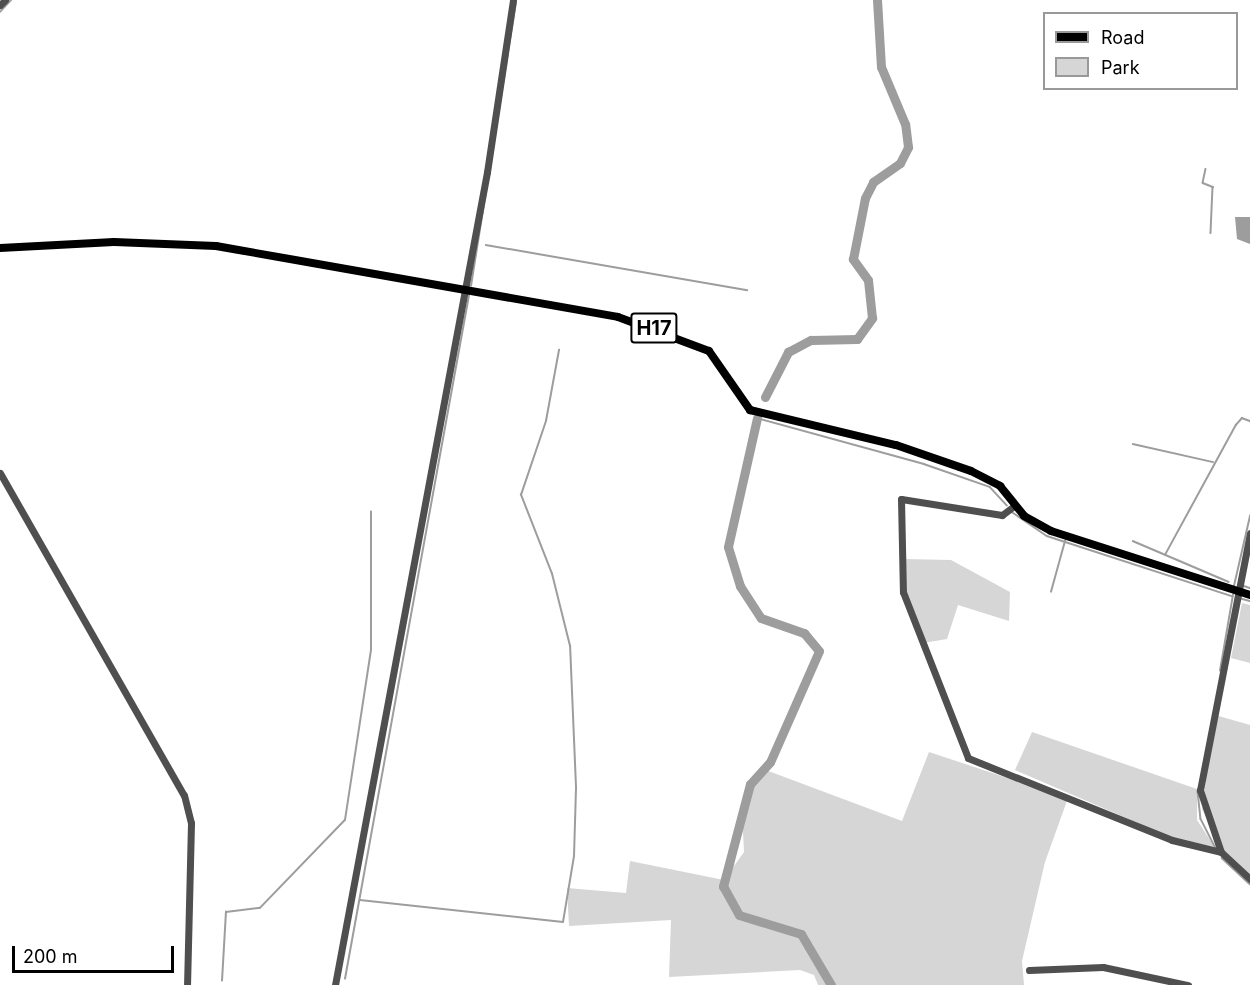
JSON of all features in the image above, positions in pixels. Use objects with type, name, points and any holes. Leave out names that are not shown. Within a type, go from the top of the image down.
[{"type":"main road","name":"H17","points":[[0,248],[114,242],[216,246],[618,317],[694,343],[714,357],[750,410],[896,445],[972,471],[1000,486],[1014,506],[1051,531],[1250,595]]},
{"type":"street","points":[[0,5],[5,0]]},
{"type":"street","points":[[335,985],[463,290],[513,0]]},
{"type":"street","points":[[0,473],[62,590],[108,657],[184,795],[191,823],[187,985]]},
{"type":"street","points":[[1014,506],[1002,515],[901,499],[903,592],[968,758],[1172,840],[1221,852]]},
{"type":"street","points":[[1250,533],[1200,790],[1221,852],[1250,879]]},
{"type":"street","points":[[1029,970],[1103,967],[1188,985]]},
{"type":"green space","points":[[904,559],[951,560],[1010,592],[1009,621],[958,605],[947,639],[923,643],[903,592]]},
{"type":"green space","points":[[1242,603],[1250,605],[1250,663],[1231,658]]},
{"type":"green space","points":[[1215,715],[1250,725],[1250,876],[1226,858],[1202,809]]},
{"type":"green space","points":[[1032,732],[1197,789],[1197,820],[1214,846],[1203,851],[1015,770]]},
{"type":"green space","points":[[929,752],[1068,798],[1045,862],[1022,961],[1024,985],[818,985],[814,975],[800,970],[669,977],[671,920],[569,926],[567,888],[626,893],[630,861],[724,880],[744,852],[742,812],[763,769],[902,821]]},
{"type":"shaded area","points":[[1235,217],[1250,217],[1250,244],[1237,239]]},
{"type":"waterway","points":[[0,12],[11,0]]},
{"type":"waterway","points":[[765,397],[788,352],[811,340],[857,339],[872,318],[868,280],[853,259],[865,198],[873,182],[900,163],[908,147],[905,124],[881,67],[877,0]]},
{"type":"waterway","points":[[471,286],[516,3]]},
{"type":"waterway","points":[[1206,169],[1203,183],[1213,187],[1211,233]]},
{"type":"waterway","points":[[486,245],[747,290]]},
{"type":"waterway","points":[[345,979],[469,295]]},
{"type":"waterway","points":[[360,900],[563,922],[574,856],[576,787],[570,646],[552,574],[521,495],[546,421],[559,350]]},
{"type":"waterway","points":[[757,418],[924,464],[990,487],[1007,505]]},
{"type":"waterway","points":[[757,418],[728,547],[740,586],[761,618],[804,633],[819,651],[770,762],[750,784],[723,886],[739,915],[801,934],[831,985]]},
{"type":"waterway","points":[[1165,555],[1236,425],[1242,418],[1250,421]]},
{"type":"waterway","points":[[1133,444],[1213,462]]},
{"type":"waterway","points":[[222,981],[226,912],[260,908],[345,820],[371,650],[371,512]]},
{"type":"waterway","points":[[1012,512],[1047,536],[1232,596]]},
{"type":"waterway","points":[[1234,586],[1250,516]]},
{"type":"waterway","points":[[1051,592],[1065,541]]},
{"type":"waterway","points":[[1133,541],[1229,582]]},
{"type":"waterway","points":[[1244,586],[1250,588]]},
{"type":"waterway","points":[[1220,671],[1233,595]]},
{"type":"waterway","points":[[1239,598],[1250,601]]},
{"type":"waterway","points":[[1198,791],[1201,819],[1216,849]]},
{"type":"waterway","points":[[1222,858],[1250,884]]}]
